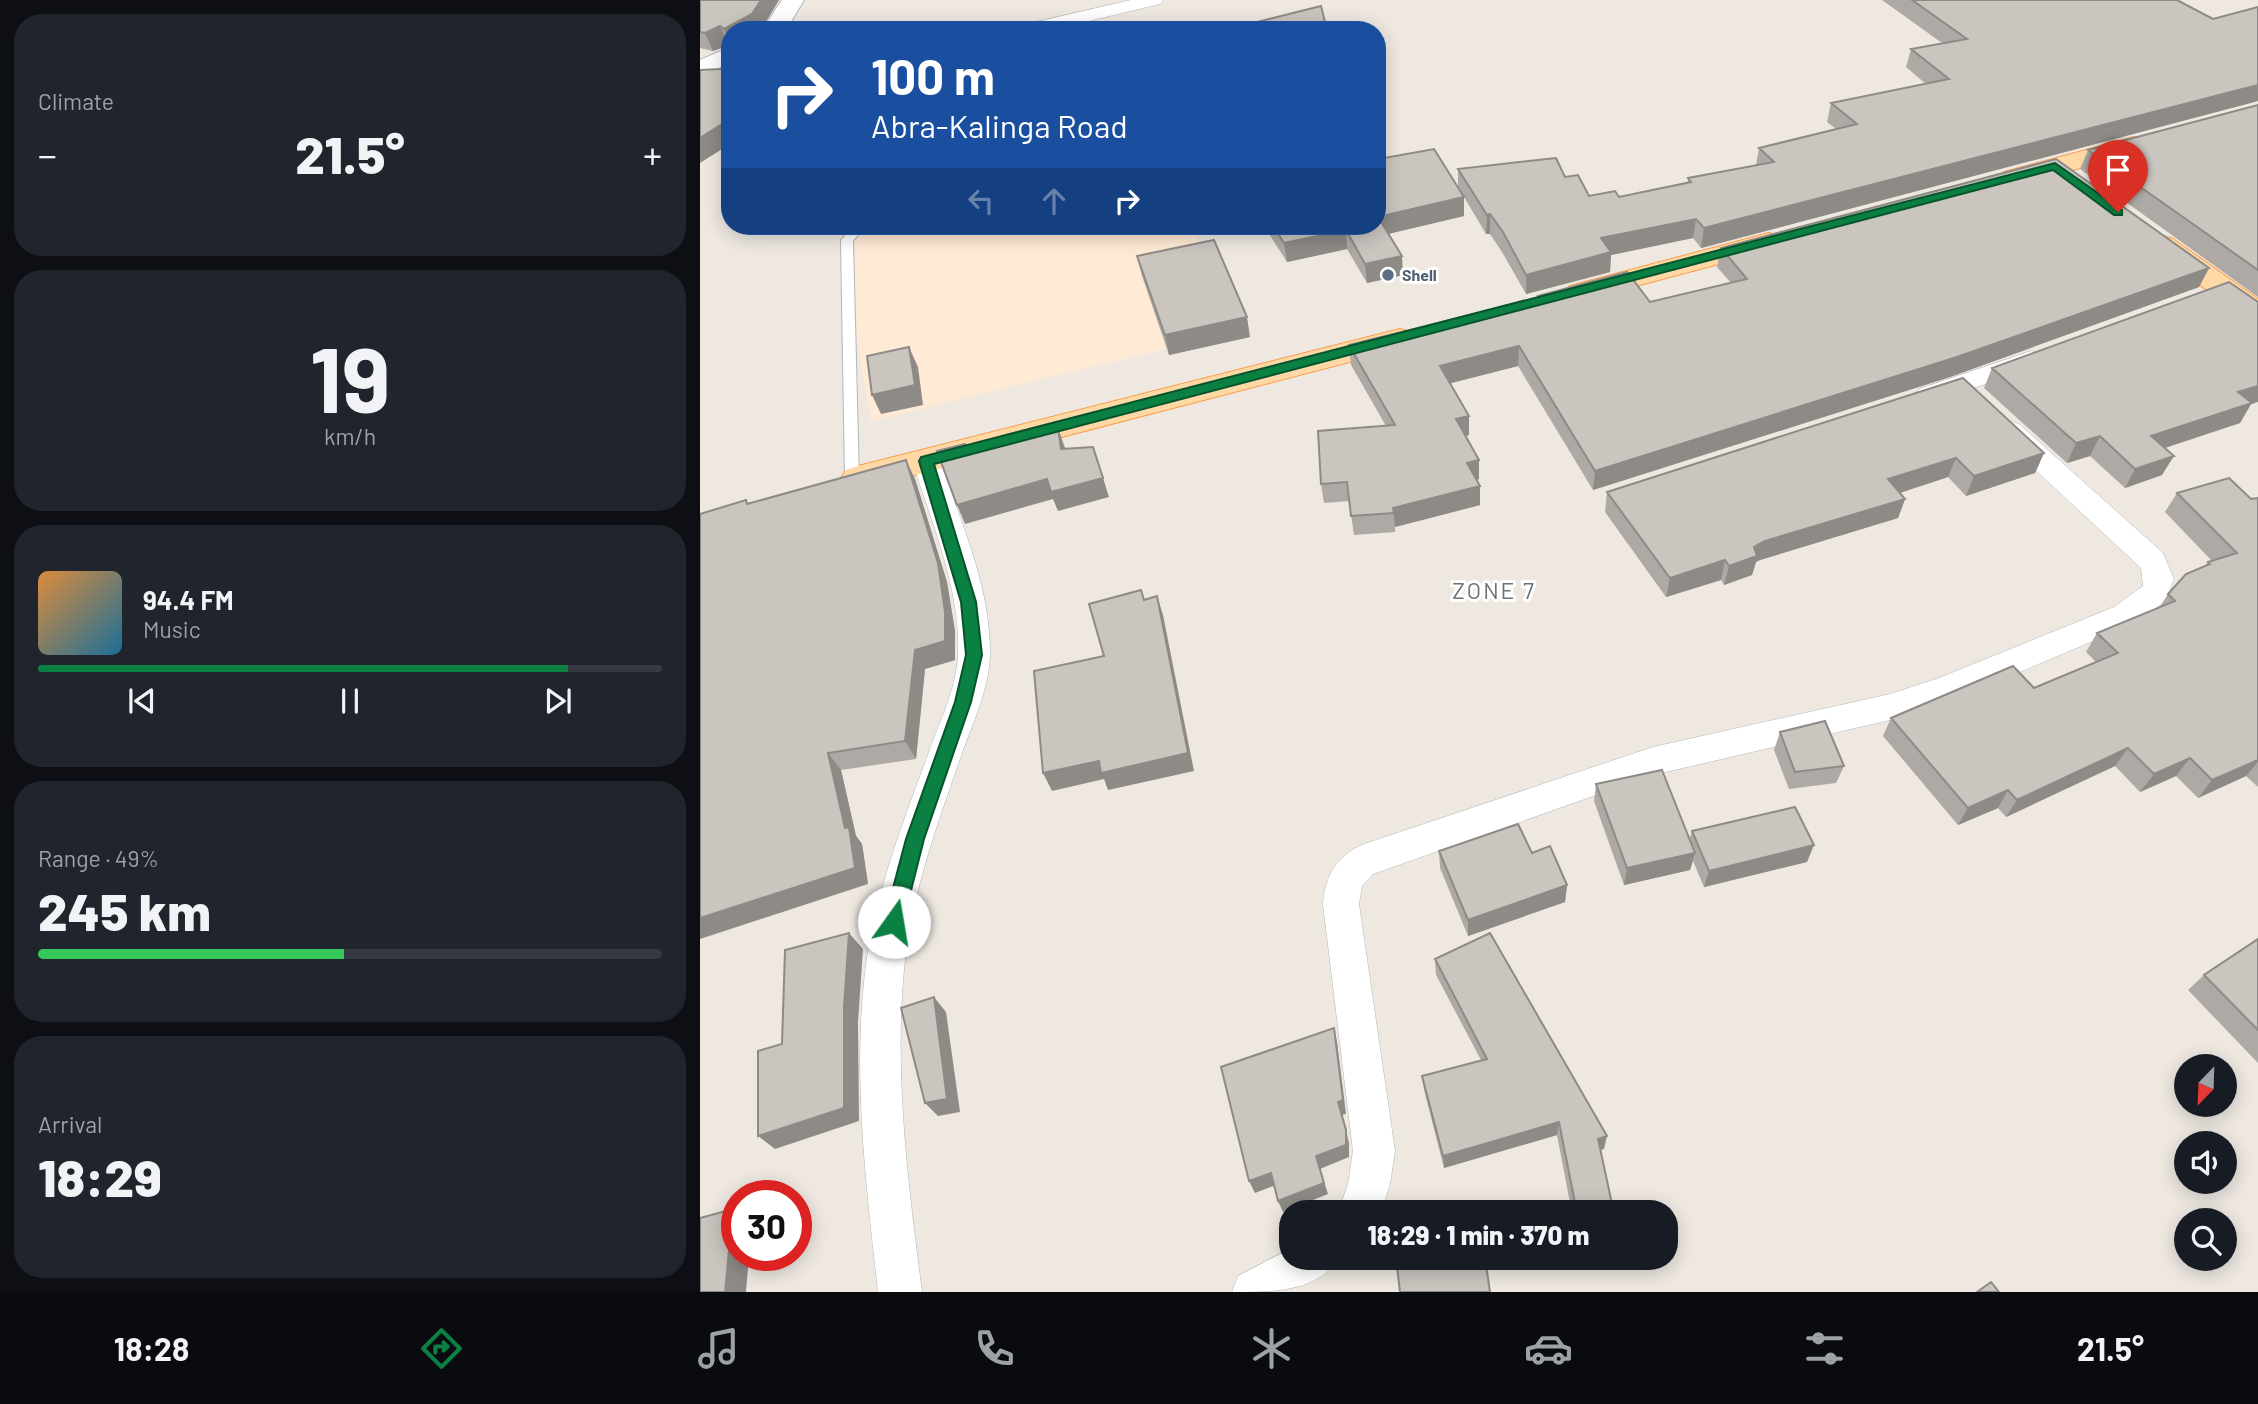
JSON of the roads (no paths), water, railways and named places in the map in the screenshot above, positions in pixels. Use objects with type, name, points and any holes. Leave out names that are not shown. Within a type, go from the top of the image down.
[{"type":"main road","points":[[1989,184],[2066,175],[2157,139]]},
{"type":"main road","points":[[2145,231],[2210,293],[2258,313]]},
{"type":"main road","points":[[1551,300],[1790,237]]},
{"type":"main road","points":[[839,483],[1431,331]]},
{"type":"street","points":[[781,21],[793,0]]},
{"type":"street","points":[[1064,21],[1154,0]]},
{"type":"street","points":[[707,76],[721,63]]},
{"type":"street","points":[[1907,402],[1976,400],[2060,348]]},
{"type":"street","points":[[1364,1200],[1370,1184],[1374,1151],[1341,904],[1342,889],[1353,867],[1367,859],[1653,761],[1763,734],[1839,720],[1949,688],[2125,615],[2147,601],[2155,592],[2160,582],[2160,573],[2152,561],[1976,400]]},
{"type":"street","points":[[900,1292],[888,1188],[882,1091],[886,959],[897,903],[915,839],[963,702],[974,655],[969,602],[926,461]]},
{"type":"street","points":[[1254,1292],[1298,1270]]},
{"type":"lane","points":[[839,483],[847,240],[852,235]]},
{"type":"place","name":"Shell","points":[[1388,275]]},
{"type":"district","name":"ZONE 7","points":[[1494,591]]}]
